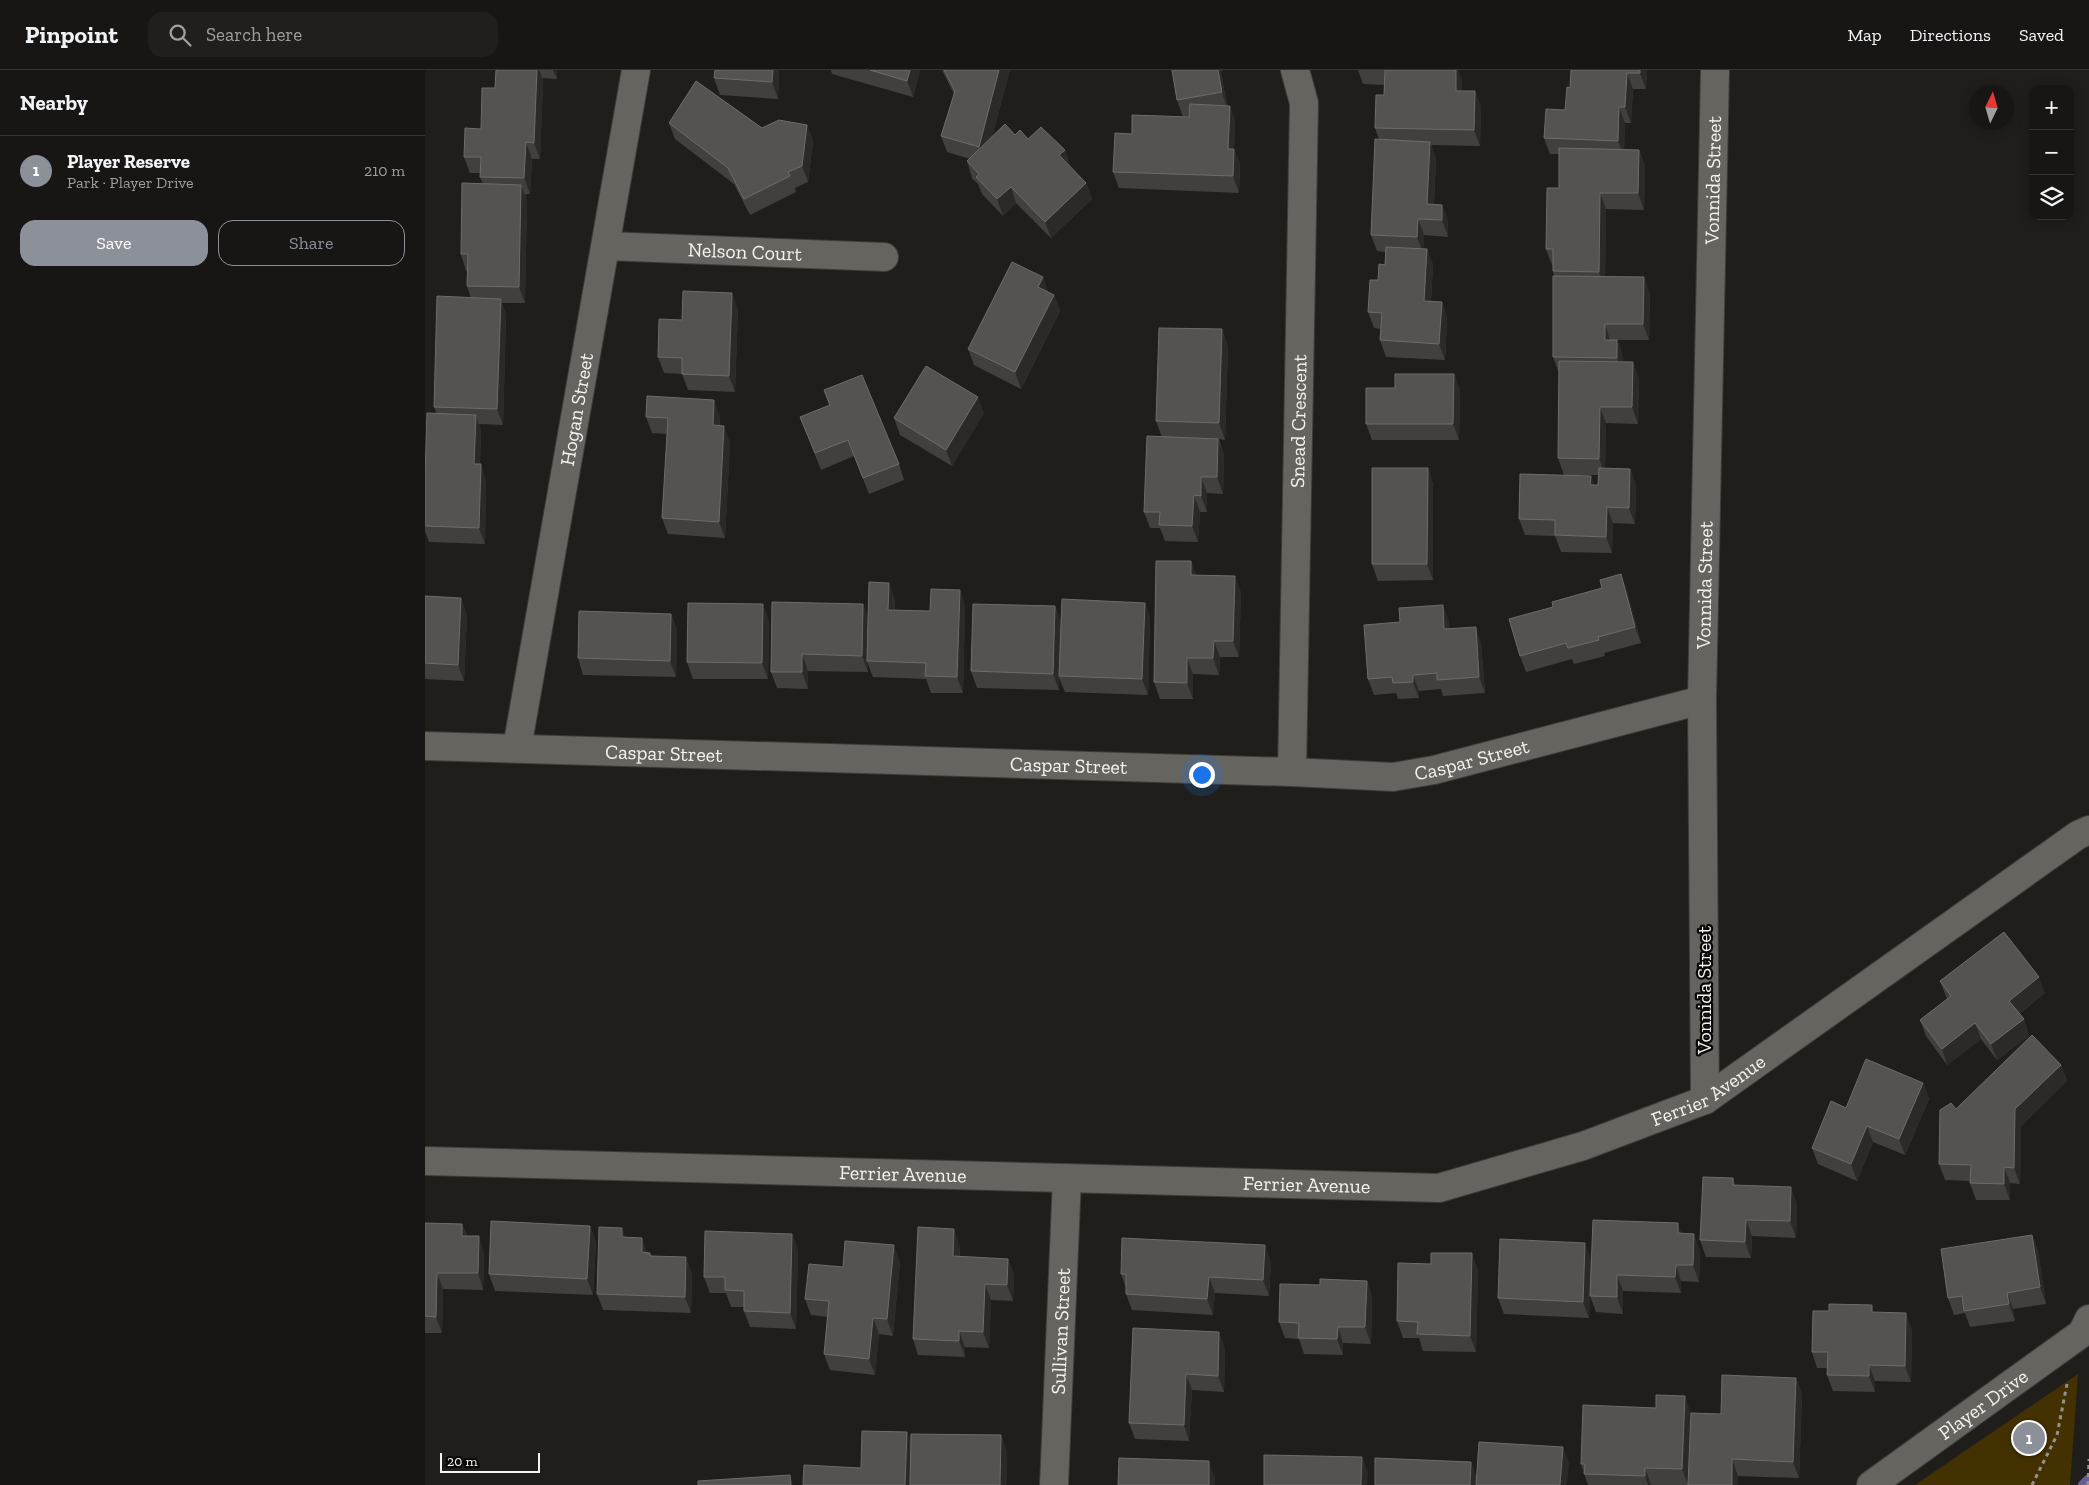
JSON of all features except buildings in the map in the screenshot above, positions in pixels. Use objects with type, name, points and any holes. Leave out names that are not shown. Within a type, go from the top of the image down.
[{"type":"street","name":"Hogan Street","points":[[517,748],[636,70]]},
{"type":"street","name":"Snead Crescent","points":[[1292,772],[1304,103],[1295,70]]},
{"type":"street","name":"Vonnida Street","points":[[1705,1100],[1702,700],[1715,70]]},
{"type":"street","name":"Nelson Court","points":[[606,246],[884,257]]},
{"type":"street","name":"Caspar Street","points":[[425,746],[1292,772],[1393,777],[1426,771],[1702,700]]},
{"type":"street","name":"Ferrier Avenue","points":[[425,1161],[1439,1188],[1583,1146],[1705,1100],[2077,835],[2089,830]]},
{"type":"street","name":"Sullivan Street","points":[[1054,1485],[1067,1178]]},
{"type":"street","name":"Player Drive","points":[[1871,1485],[2085,1326]]},
{"type":"path","points":[[2032,1485],[2057,1435],[2064,1396],[2085,1326]]},
{"type":"path","points":[[2088,1485],[2089,1459]]},
{"type":"shaded area","points":[[2078,1374],[2070,1485],[1915,1485]]},
{"type":"waterway","points":[[2083,1485],[2088,1480]]},
{"type":"place","name":"Player Reserve","points":[[2029,1438]]}]
